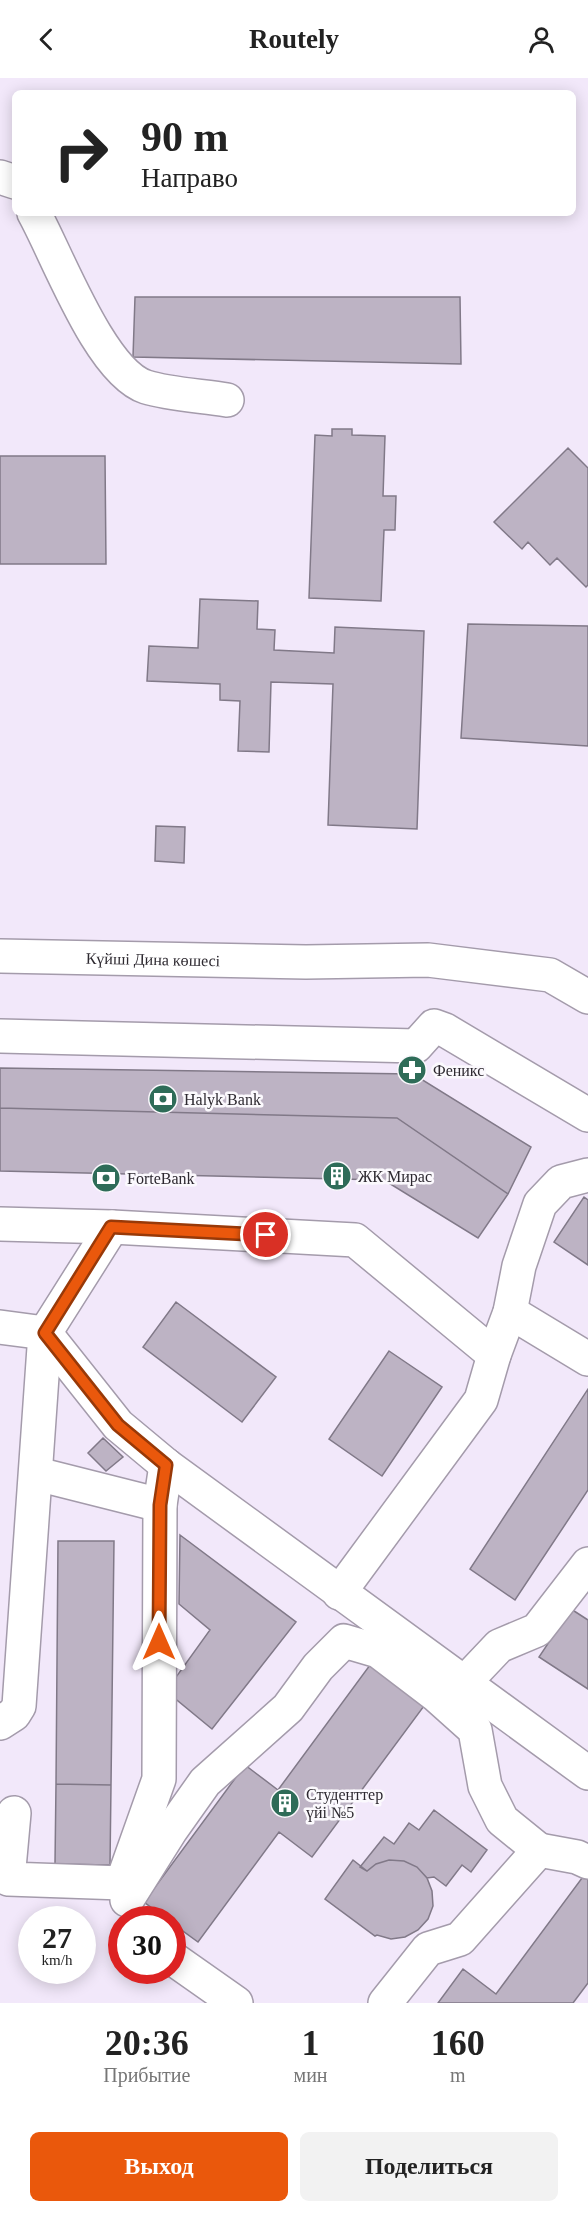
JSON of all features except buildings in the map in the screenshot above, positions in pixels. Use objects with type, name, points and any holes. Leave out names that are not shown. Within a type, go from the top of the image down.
[{"type":"street","points":[[35,216],[69,286],[101,342],[123,373],[144,387],[227,400]]},
{"type":"street","name":"Күйші Дина көшесі","points":[[0,956],[306,962],[439,961],[550,975],[588,997]]},
{"type":"street","points":[[0,1036],[416,1046],[434,1026],[445,1030],[588,1115]]},
{"type":"street","points":[[339,1593],[481,1400],[510,1312],[519,1266],[540,1204],[561,1182],[588,1174]]},
{"type":"street","points":[[0,1224],[111,1227],[355,1240],[494,1355]]},
{"type":"street","points":[[0,1723],[14,1714],[19,1706],[37,1474],[45,1333],[111,1227]]},
{"type":"street","points":[[510,1312],[588,1359]]},
{"type":"street","points":[[0,1328],[45,1333],[118,1425],[166,1465],[588,1773]]},
{"type":"street","points":[[127,1901],[159,1779],[160,1505],[166,1465]]},
{"type":"street","points":[[37,1474],[160,1505]]},
{"type":"street","points":[[464,1683],[499,1646],[537,1630],[588,1564]]},
{"type":"street","points":[[127,1901],[171,1830],[205,1782],[288,1708],[318,1667],[344,1641],[378,1651],[437,1696],[475,1730],[485,1786],[502,1820],[539,1850],[576,1857],[588,1862]]},
{"type":"street","points":[[14,1813],[8,1879],[127,1901]]},
{"type":"street","points":[[385,2003],[428,1949],[460,1939],[539,1850]]},
{"type":"street","points":[[186,1968],[236,2003]]},
{"type":"place","name":"Феникс","points":[[412,1070]]},
{"type":"place","name":"Halyk Bank","points":[[163,1099]]},
{"type":"place","name":"ЖК Мирас","points":[[337,1176]]},
{"type":"place","name":"ForteBank","points":[[106,1178]]},
{"type":"place","name":"Студенттер үйі №5","points":[[285,1803]]},
{"type":"route","points":[[159,1642],[160,1505],[166,1465],[118,1425],[45,1333],[111,1227],[266,1235]]}]
